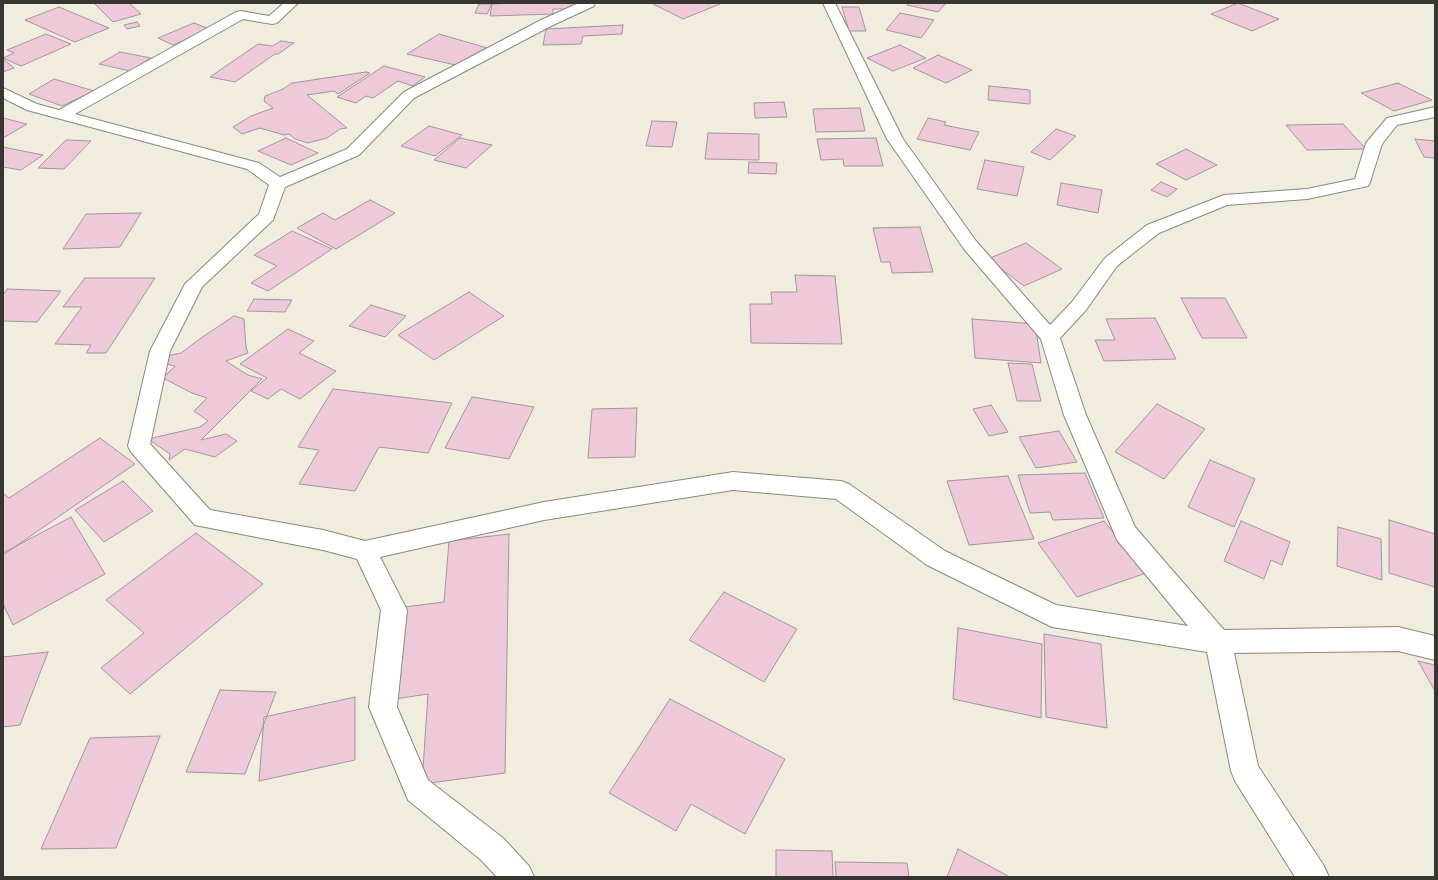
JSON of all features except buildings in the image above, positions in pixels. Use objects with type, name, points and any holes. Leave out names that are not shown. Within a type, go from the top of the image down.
[{"type":"street","points":[[61,115],[240,15],[272,20],[292,3]]},
{"type":"street","points":[[590,3],[546,24],[409,95],[353,152],[278,184],[267,216],[194,284],[160,351],[139,446],[203,518],[323,540],[365,551],[544,511],[733,481],[840,490],[936,558],[1052,616],[1218,642],[1398,639],[1435,648]]},
{"type":"street","points":[[829,3],[895,139],[970,245],[1050,337],[1075,415],[1125,533],[1218,642],[1245,771],[1313,877]]},
{"type":"street","points":[[3,92],[32,107],[253,166],[278,184]]},
{"type":"street","points":[[1050,337],[1080,306],[1112,262],[1153,229],[1224,200],[1307,194],[1362,182],[1374,144],[1392,121],[1435,112]]},
{"type":"street","points":[[365,551],[394,610],[383,707],[418,790],[492,849],[518,877]]}]
